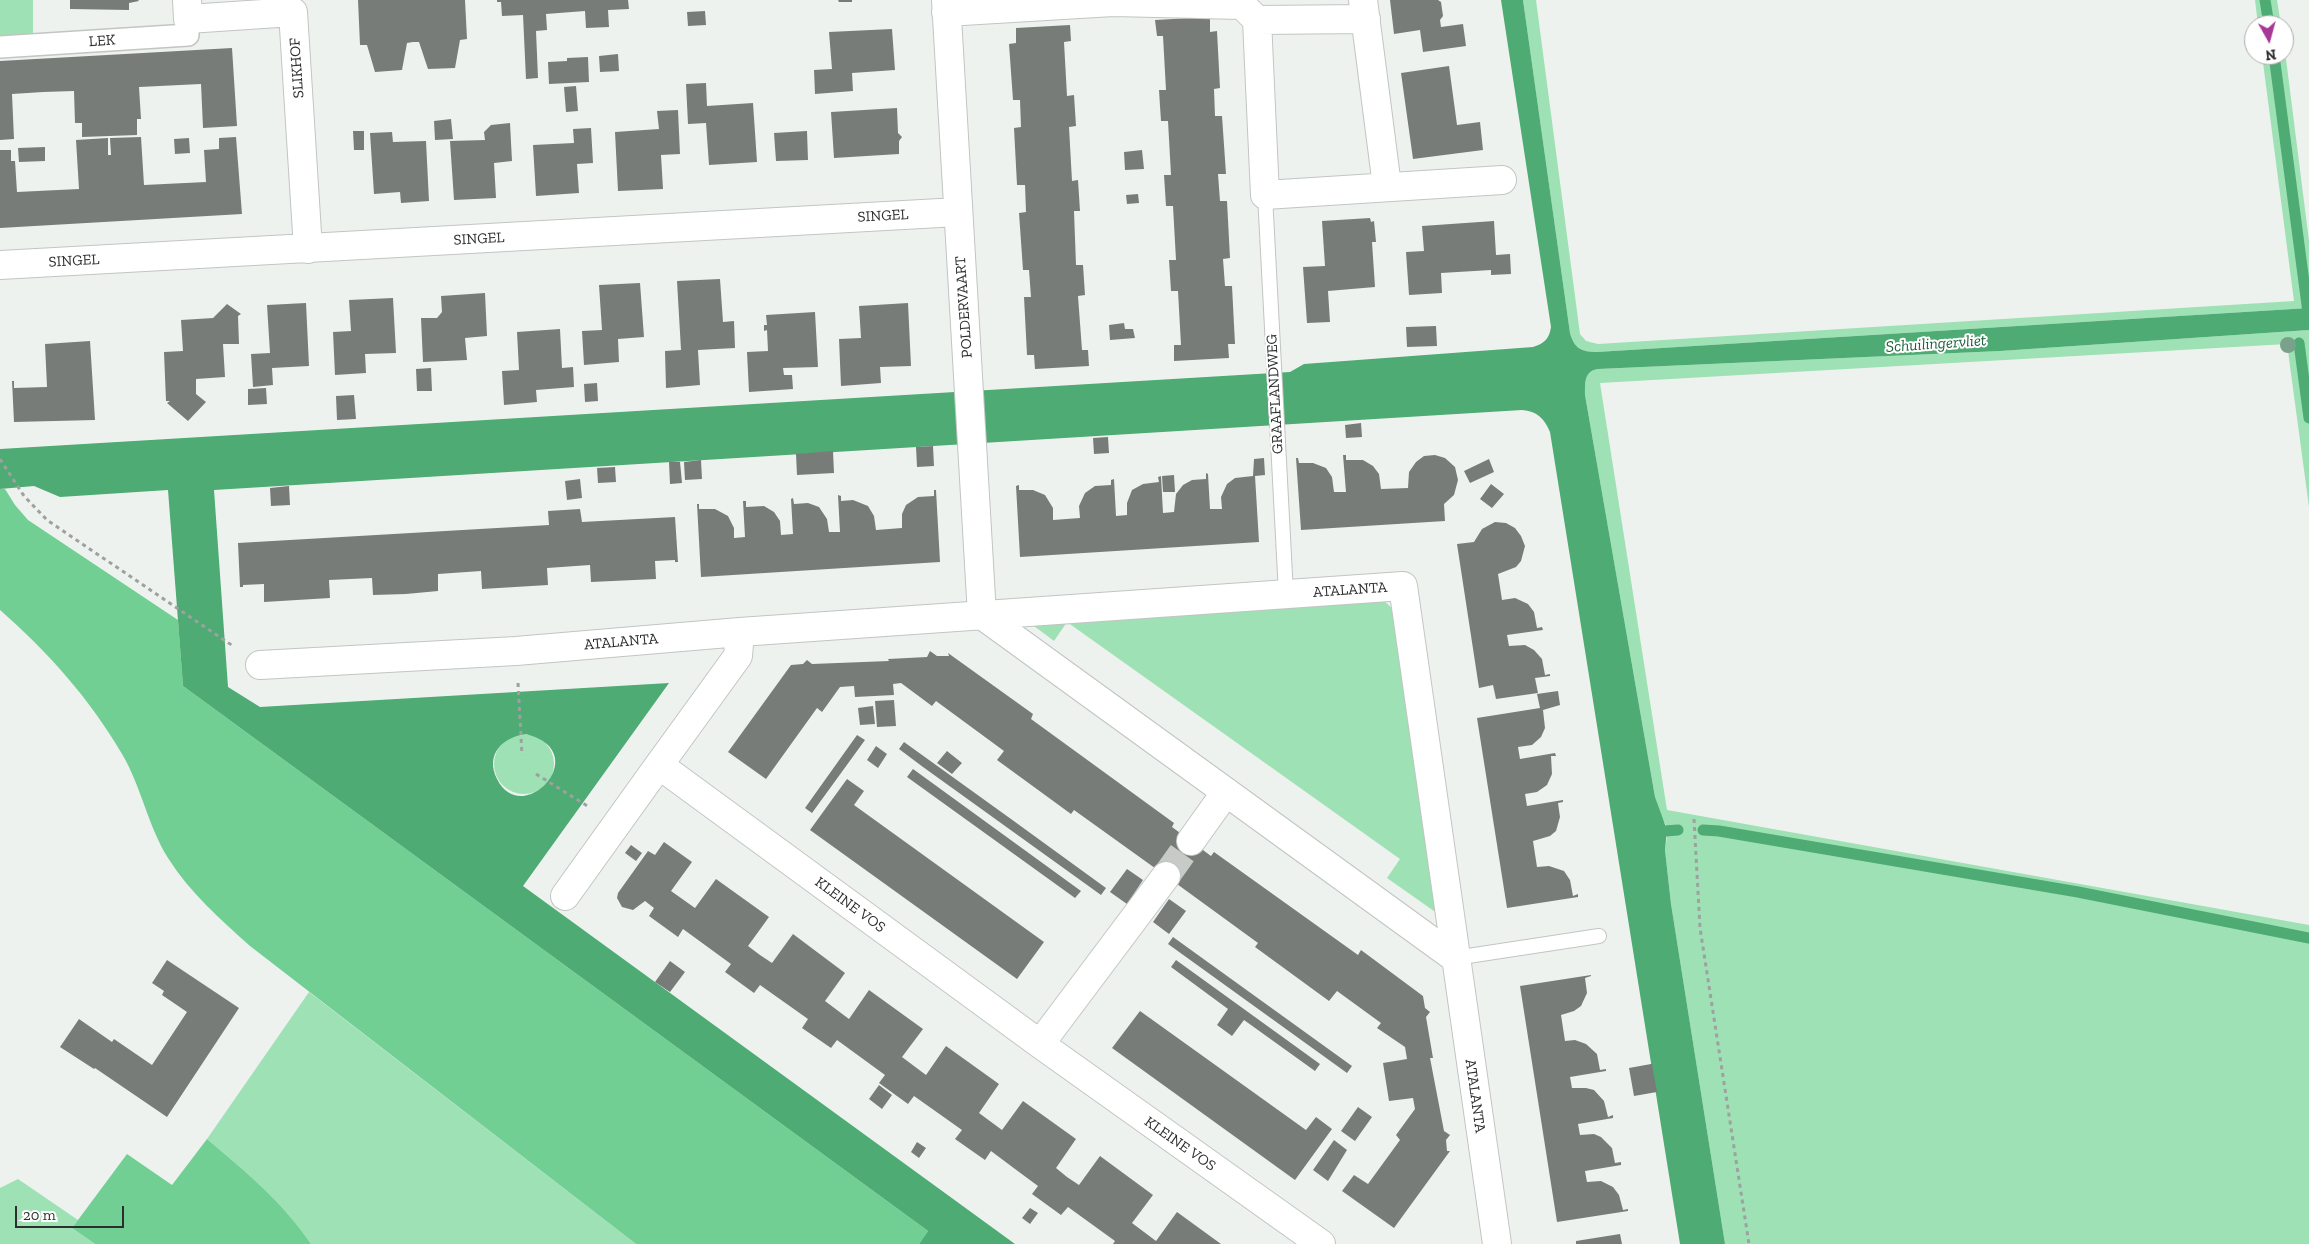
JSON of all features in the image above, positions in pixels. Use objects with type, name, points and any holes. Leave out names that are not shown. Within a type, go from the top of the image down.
[{"type":"street","points":[[946,6],[1112,2],[1242,5],[1257,20],[1365,10],[1387,186]]},
{"type":"street","name":"POLDERVAART","points":[[946,6],[974,450],[982,615]]},
{"type":"street","name":"LEK","points":[[0,47],[188,35],[187,10]]},
{"type":"street","name":"SLIKHOF","points":[[187,10],[293,12],[308,249]]},
{"type":"street","name":"GRAAFLANDWEG","points":[[1257,20],[1265,194]]},
{"type":"street","points":[[1265,194],[1502,180]]},
{"type":"street","name":"SINGEL","points":[[0,265],[958,212]]},
{"type":"street","name":"ATALANTA","points":[[260,664],[516,651],[740,632],[1403,586],[1494,1241]]},
{"type":"street","points":[[982,615],[1455,958]]},
{"type":"street","points":[[565,896],[738,656],[740,632]]},
{"type":"street","name":"KLEINE VOS","points":[[659,765],[1040,1044],[1320,1244]]},
{"type":"street","points":[[1191,841],[1226,792]]},
{"type":"street","points":[[1040,1044],[1166,876]]},
{"type":"lane","name":"GRAAFLANDWEG","points":[[1265,194],[1286,594]]},
{"type":"lane","points":[[1455,958],[1598,936]]},
{"type":"path","points":[[0,459],[24,496],[47,520],[224,640]]},
{"type":"path","points":[[518,682],[522,755]]},
{"type":"path","points":[[536,774],[596,811]]},
{"type":"path","points":[[1694,819],[1700,928],[1749,1244]]},
{"type":"shaded area","points":[[0,0],[33,0],[33,39],[0,42]]},
{"type":"shaded area","points":[[1523,0],[1536,0],[1580,334],[1586,341],[1598,344],[2294,301],[2263,65],[2287,65],[2309,241],[2309,308],[1597,352],[1582,350],[1576,346],[1570,333]]},
{"type":"shaded area","points":[[2255,0],[2277,0],[2279,15],[2257,15]]},
{"type":"shaded area","points":[[2309,330],[2309,507],[2287,344],[1600,383],[1667,810],[2309,925],[2309,1244],[1725,1244],[1671,904],[1665,850],[1666,825],[1660,815],[1655,797],[1585,395],[1586,378],[1590,372],[1598,369],[2000,351]]},
{"type":"shaded area","points":[[0,489],[5,489],[15,505],[28,520],[178,620],[183,686],[928,1231],[919,1244],[636,1244],[250,946],[196,894],[168,858],[155,833],[129,766],[110,734],[82,695],[35,642],[0,610]]},
{"type":"shaded area","points":[[1380,597],[1394,610],[1441,916],[1387,878],[1400,859],[1067,622],[1054,641],[1026,620]]},
{"type":"shaded area","points":[[518,734],[530,734],[546,742],[552,752],[554,764],[552,776],[546,786],[530,794],[518,794],[502,786],[494,770],[494,758],[502,742]]},
{"type":"shaded area","points":[[309,992],[636,1244],[311,1244],[276,1201],[207,1139]]},
{"type":"shaded area","points":[[207,1139],[276,1201],[311,1244],[95,1244],[72,1228],[127,1154],[172,1185]]},
{"type":"shaded area","points":[[18,1179],[78,1220],[72,1228],[95,1244],[0,1244],[0,1188]]},
{"type":"water","name":"Schuilingervliet","points":[[1501,0],[1523,0],[1570,333],[1576,346],[1582,350],[1597,352],[2309,308],[2309,330],[2000,351],[1598,369],[1590,372],[1586,378],[1585,395],[1655,797],[1667,830],[1665,850],[1671,904],[1725,1244],[1680,1244],[1550,432],[1542,419],[1532,412],[1522,410],[214,490],[228,687],[260,707],[669,683],[523,886],[1015,1244],[919,1244],[928,1231],[183,686],[168,490],[60,497],[34,486],[0,489],[0,449],[1290,372],[1304,364],[1533,347],[1546,340],[1551,327]],"holes":[[[526,734],[546,743],[555,756],[554,770],[547,782],[536,792],[522,796],[508,792],[497,779],[494,770],[493,762],[498,749],[510,739]]]},
{"type":"building","points":[[70,0],[139,1],[129,3],[129,10],[70,9]]},
{"type":"building","points":[[358,0],[465,0],[467,39],[460,40],[455,68],[428,69],[419,42],[413,42],[407,43],[402,70],[375,72],[367,45],[360,45]]},
{"type":"building","points":[[497,0],[628,0],[629,9],[608,10],[609,27],[586,28],[585,11],[546,14],[547,30],[536,31],[538,78],[526,79],[523,15],[502,16],[501,2],[497,2]]},
{"type":"building","points":[[838,0],[852,0],[852,2],[839,2]]},
{"type":"building","points":[[1390,0],[1438,0],[1441,2],[1443,16],[1440,20],[1441,27],[1463,24],[1466,46],[1423,52],[1420,30],[1394,34]]},
{"type":"building","points":[[705,11],[706,25],[688,26],[687,12]]},
{"type":"building","points":[[1210,17],[1210,32],[1217,31],[1220,88],[1214,89],[1215,116],[1222,116],[1226,174],[1218,174],[1220,201],[1227,201],[1230,258],[1223,259],[1225,286],[1232,286],[1235,344],[1228,344],[1229,358],[1174,361],[1174,345],[1181,345],[1178,291],[1171,291],[1169,260],[1176,260],[1173,206],[1166,206],[1164,175],[1171,175],[1168,121],[1161,121],[1159,90],[1166,90],[1163,36],[1157,36],[1155,20]]},
{"type":"building","points":[[1070,25],[1071,41],[1064,42],[1067,96],[1074,95],[1076,126],[1069,127],[1072,181],[1078,180],[1080,211],[1074,211],[1076,265],[1083,265],[1085,295],[1078,296],[1082,350],[1088,350],[1089,366],[1035,369],[1034,355],[1027,355],[1024,297],[1031,297],[1029,270],[1023,270],[1019,213],[1026,212],[1025,185],[1017,185],[1014,128],[1021,127],[1020,100],[1013,100],[1009,44],[1016,43],[1016,28]]},
{"type":"building","points":[[892,29],[895,70],[852,73],[853,91],[815,94],[814,70],[832,69],[829,32]]},
{"type":"building","points":[[232,48],[237,126],[203,128],[201,84],[139,87],[141,119],[137,119],[137,135],[82,137],[82,123],[75,123],[74,91],[43,92],[12,94],[14,139],[0,140],[0,61]]},
{"type":"building","points":[[618,54],[619,71],[600,72],[599,56]]},
{"type":"building","points":[[588,57],[589,82],[549,84],[548,62],[567,61],[567,58]]},
{"type":"building","points":[[1449,66],[1457,125],[1480,122],[1483,150],[1413,159],[1401,73]]},
{"type":"building","points":[[706,83],[707,106],[753,103],[757,162],[709,165],[706,123],[688,124],[686,84]]},
{"type":"building","points":[[576,86],[578,111],[566,112],[564,87]]},
{"type":"building","points":[[897,108],[898,133],[902,137],[899,141],[899,154],[834,158],[831,112]]},
{"type":"building","points":[[678,110],[680,154],[661,155],[663,189],[618,191],[615,132],[659,129],[657,111]]},
{"type":"building","points":[[451,119],[453,139],[435,140],[434,121]]},
{"type":"building","points":[[510,123],[512,161],[494,163],[496,198],[454,200],[450,141],[485,140],[484,132],[491,125]]},
{"type":"building","points":[[591,128],[593,163],[577,164],[579,193],[536,196],[533,145],[574,143],[573,129]]},
{"type":"building","points":[[353,131],[364,131],[364,150],[354,150]]},
{"type":"building","points":[[807,131],[808,160],[776,161],[774,133]]},
{"type":"building","points":[[392,132],[393,142],[426,141],[429,201],[401,203],[400,192],[374,194],[370,133]]},
{"type":"building","points":[[141,137],[144,185],[206,182],[204,150],[219,149],[219,138],[236,137],[242,214],[0,228],[0,150],[11,150],[11,161],[15,161],[17,192],[79,189],[76,140],[108,138],[108,155],[111,155],[110,138]]},
{"type":"building","points":[[189,138],[190,153],[175,154],[174,139]]},
{"type":"building","points":[[45,147],[45,161],[19,162],[18,148]]},
{"type":"building","points":[[1142,150],[1144,169],[1125,170],[1124,152]]},
{"type":"building","points":[[1138,194],[1139,203],[1127,204],[1126,195]]},
{"type":"building","points":[[1370,218],[1371,222],[1374,221],[1376,242],[1372,242],[1375,287],[1328,291],[1330,322],[1307,323],[1303,267],[1325,266],[1322,221]]},
{"type":"building","points":[[1494,221],[1496,255],[1510,254],[1511,274],[1491,275],[1491,270],[1441,273],[1442,293],[1409,295],[1406,252],[1424,251],[1422,226]]},
{"type":"building","points":[[720,279],[723,322],[734,321],[735,348],[698,350],[700,385],[666,388],[665,351],[681,350],[677,281]]},
{"type":"building","points":[[640,283],[644,337],[618,339],[619,362],[584,365],[582,331],[602,330],[599,285]]},
{"type":"building","points":[[485,293],[487,336],[465,338],[467,360],[423,362],[421,318],[437,318],[442,312],[441,296]]},
{"type":"building","points":[[393,298],[396,353],[365,354],[366,373],[335,375],[333,332],[351,331],[349,300]]},
{"type":"building","points":[[306,303],[309,366],[272,368],[273,385],[253,387],[251,354],[270,353],[267,305]]},
{"type":"building","points":[[908,303],[911,366],[880,367],[881,383],[841,386],[839,339],[861,338],[859,306]]},
{"type":"building","points":[[227,304],[241,314],[238,316],[239,344],[223,344],[225,377],[196,379],[196,394],[206,402],[188,421],[167,403],[170,401],[166,401],[164,352],[183,351],[181,320],[213,318]]},
{"type":"building","points":[[815,312],[818,367],[783,368],[784,375],[792,375],[793,389],[749,392],[747,352],[768,351],[767,330],[764,331],[764,325],[767,325],[766,315]]},
{"type":"building","points":[[1124,323],[1125,329],[1133,329],[1135,338],[1110,340],[1109,325]]},
{"type":"building","points":[[1436,326],[1437,346],[1407,347],[1406,327]]},
{"type":"building","points":[[560,329],[562,368],[573,367],[574,387],[536,390],[537,402],[504,405],[502,371],[519,370],[517,332]]},
{"type":"building","points":[[90,341],[95,420],[14,422],[12,381],[14,381],[14,388],[47,387],[45,344]]},
{"type":"building","points":[[431,368],[432,391],[417,391],[416,369]]},
{"type":"building","points":[[597,383],[598,401],[585,402],[584,384]]},
{"type":"building","points":[[266,388],[267,404],[248,405],[248,389]]},
{"type":"building","points":[[354,395],[356,419],[337,420],[336,396]]},
{"type":"building","points":[[1361,423],[1362,437],[1346,438],[1345,425]]},
{"type":"building","points":[[1108,437],[1109,453],[1094,454],[1093,438]]},
{"type":"building","points":[[933,446],[934,466],[917,467],[916,447]]},
{"type":"building","points":[[833,451],[834,473],[797,475],[796,454]]},
{"type":"building","points":[[1343,455],[1346,455],[1346,460],[1363,460],[1373,466],[1379,474],[1381,489],[1408,488],[1409,472],[1416,462],[1424,456],[1435,455],[1445,458],[1455,467],[1458,480],[1454,495],[1444,504],[1445,521],[1301,530],[1296,458],[1298,458],[1299,463],[1313,463],[1326,468],[1332,477],[1334,492],[1346,492]]},
{"type":"building","points":[[1264,458],[1265,475],[1255,476],[1259,542],[1020,557],[1016,486],[1019,485],[1019,490],[1033,490],[1045,495],[1053,508],[1053,520],[1080,518],[1079,506],[1085,493],[1095,486],[1111,485],[1111,480],[1114,479],[1116,516],[1127,515],[1127,503],[1132,490],[1143,484],[1159,482],[1158,477],[1161,476],[1163,513],[1174,512],[1176,494],[1183,485],[1192,480],[1206,479],[1206,473],[1208,474],[1210,509],[1222,509],[1221,497],[1227,484],[1235,478],[1253,476],[1254,459]]},
{"type":"building","points":[[1489,459],[1494,472],[1470,483],[1464,471]]},
{"type":"building","points":[[701,460],[702,479],[685,480],[684,462]]},
{"type":"building","points":[[669,462],[680,462],[682,483],[670,484]]},
{"type":"building","points":[[615,467],[616,482],[598,483],[597,468]]},
{"type":"building","points":[[1174,475],[1175,492],[1163,492],[1162,476]]},
{"type":"building","points":[[580,479],[582,498],[567,500],[565,481]]},
{"type":"building","points":[[1491,484],[1504,494],[1492,508],[1480,499]]},
{"type":"building","points":[[289,486],[290,505],[271,506],[270,488]]},
{"type":"building","points":[[934,490],[936,490],[940,562],[701,577],[697,504],[699,504],[699,509],[715,509],[728,516],[734,528],[734,538],[745,537],[743,501],[746,501],[746,507],[764,506],[774,512],[780,521],[781,535],[793,534],[791,499],[793,498],[794,504],[808,503],[819,507],[827,519],[829,532],[840,532],[838,495],[841,496],[841,501],[853,500],[868,506],[874,516],[876,530],[902,528],[902,514],[906,505],[918,497],[934,496]]},
{"type":"building","points":[[580,509],[582,522],[675,517],[678,562],[675,562],[675,560],[655,561],[656,579],[591,582],[590,565],[547,568],[548,585],[482,589],[481,571],[438,574],[438,591],[406,594],[373,595],[372,578],[329,580],[330,598],[264,602],[264,584],[243,585],[243,587],[240,587],[238,543],[549,525],[548,511]]},
{"type":"building","points":[[1495,522],[1506,523],[1515,528],[1525,546],[1521,561],[1516,567],[1498,574],[1502,600],[1515,598],[1528,604],[1534,612],[1537,628],[1542,627],[1543,630],[1507,635],[1509,646],[1525,645],[1534,650],[1542,659],[1545,675],[1550,674],[1550,676],[1535,678],[1538,693],[1496,699],[1493,685],[1479,688],[1457,544],[1474,542],[1482,529]]},
{"type":"building","points":[[930,651],[937,656],[949,656],[948,653],[1033,714],[1031,719],[1174,823],[1172,827],[1211,856],[1214,852],[1358,955],[1361,950],[1423,996],[1425,1008],[1430,1012],[1426,1017],[1433,1058],[1430,1058],[1444,1131],[1450,1135],[1446,1140],[1447,1151],[1450,1151],[1394,1228],[1342,1191],[1354,1175],[1368,1184],[1400,1140],[1396,1135],[1415,1109],[1413,1098],[1389,1101],[1383,1063],[1407,1059],[1405,1047],[1377,1028],[1381,1023],[1337,991],[1329,1001],[1255,947],[1258,943],[1166,876],[1074,810],[1071,814],[997,760],[1004,751],[936,701],[932,706],[901,683],[893,684],[894,695],[855,697],[854,686],[840,687],[822,712],[817,708],[766,779],[728,752],[791,665],[803,664],[807,660],[812,664],[889,661],[888,659],[927,657]]},
{"type":"building","points":[[1558,691],[1560,705],[1543,710],[1545,728],[1541,737],[1532,745],[1518,747],[1520,759],[1555,753],[1556,756],[1551,756],[1552,774],[1547,785],[1537,792],[1525,794],[1527,806],[1563,800],[1563,802],[1558,803],[1560,817],[1556,831],[1550,836],[1533,841],[1537,867],[1549,866],[1564,871],[1570,880],[1573,896],[1578,894],[1578,897],[1507,908],[1477,718],[1540,708],[1537,694]]},
{"type":"building","points":[[894,700],[896,726],[877,727],[875,701]]},
{"type":"building","points":[[873,706],[875,724],[860,725],[858,708]]},
{"type":"building","points":[[857,735],[865,740],[812,813],[805,808]]},
{"type":"building","points":[[904,742],[1106,888],[1101,895],[899,749]]},
{"type":"building","points":[[876,746],[887,754],[878,768],[867,760]]},
{"type":"building","points":[[947,751],[962,763],[952,774],[937,763]]},
{"type":"building","points":[[913,769],[1081,891],[1075,898],[907,777]]},
{"type":"building","points":[[847,779],[864,791],[854,805],[1044,942],[1017,979],[810,830]]},
{"type":"building","points":[[664,842],[692,862],[671,891],[695,908],[716,879],[769,917],[748,946],[760,955],[772,963],[793,934],[845,973],[825,1001],[849,1019],[869,990],[923,1029],[902,1057],[926,1075],[946,1046],[999,1084],[979,1113],[1002,1130],[1023,1101],[1076,1139],[1056,1168],[1067,1177],[1079,1185],[1100,1156],[1153,1195],[1132,1223],[1156,1241],[1177,1212],[1221,1244],[1113,1244],[1115,1241],[1068,1207],[1061,1215],[1032,1194],[1038,1186],[991,1151],[985,1160],[955,1139],[962,1130],[914,1096],[908,1104],[879,1083],[885,1075],[837,1040],[831,1048],[802,1028],[808,1019],[760,985],[754,993],[725,972],[731,964],[683,929],[678,937],[649,916],[654,908],[645,901],[633,910],[622,907],[617,898],[618,893],[648,851],[655,855]]},
{"type":"building","points":[[631,845],[642,853],[636,861],[625,853]]},
{"type":"building","points":[[1127,869],[1143,880],[1127,904],[1110,892]]},
{"type":"building","points":[[1169,899],[1186,911],[1169,934],[1153,922]]},
{"type":"building","points":[[1173,937],[1352,1066],[1347,1073],[1168,944]]},
{"type":"building","points":[[167,960],[239,1008],[167,1117],[95,1068],[60,1047],[79,1019],[112,1042],[114,1039],[152,1065],[187,1012],[162,995],[164,991],[152,983]]},
{"type":"building","points":[[1176,960],[1320,1064],[1315,1071],[1244,1020],[1232,1036],[1217,1025],[1228,1009],[1171,967]]},
{"type":"building","points":[[670,961],[685,972],[670,992],[655,982]]},
{"type":"building","points":[[1591,975],[1585,978],[1587,993],[1581,1006],[1574,1011],[1561,1015],[1565,1041],[1575,1040],[1586,1044],[1597,1054],[1600,1070],[1606,1069],[1606,1071],[1570,1077],[1572,1088],[1594,1090],[1604,1101],[1608,1117],[1613,1115],[1613,1118],[1578,1124],[1580,1135],[1594,1134],[1601,1137],[1612,1148],[1615,1163],[1621,1162],[1621,1165],[1585,1171],[1587,1182],[1601,1181],[1613,1187],[1619,1195],[1623,1210],[1628,1209],[1628,1211],[1557,1222],[1520,986]]},
{"type":"building","points":[[1140,1011],[1306,1130],[1316,1117],[1332,1129],[1295,1180],[1112,1048]]},
{"type":"building","points":[[1652,1064],[1657,1092],[1634,1096],[1629,1068]]},
{"type":"building","points":[[879,1085],[892,1095],[882,1109],[869,1099]]},
{"type":"building","points":[[1358,1107],[1372,1117],[1355,1141],[1341,1131]]},
{"type":"building","points":[[1334,1140],[1347,1150],[1328,1181],[1313,1170]]},
{"type":"building","points":[[917,1142],[926,1148],[919,1158],[911,1152]]},
{"type":"building","points":[[1030,1208],[1038,1213],[1030,1224],[1022,1218]]},
{"type":"building","points":[[1620,1234],[1622,1244],[1576,1244],[1576,1241]]},
{"type":"waterway","points":[[2265,0],[2267,15]]},
{"type":"waterway","points":[[2275,65],[2309,320]]},
{"type":"waterway","points":[[2299,343],[2309,418]]},
{"type":"waterway","points":[[1652,832],[1678,830]]},
{"type":"waterway","points":[[1703,830],[1719,831],[2078,892],[2309,938]]},
{"type":"tunnel","points":[[1166,876],[1191,841]]}]
